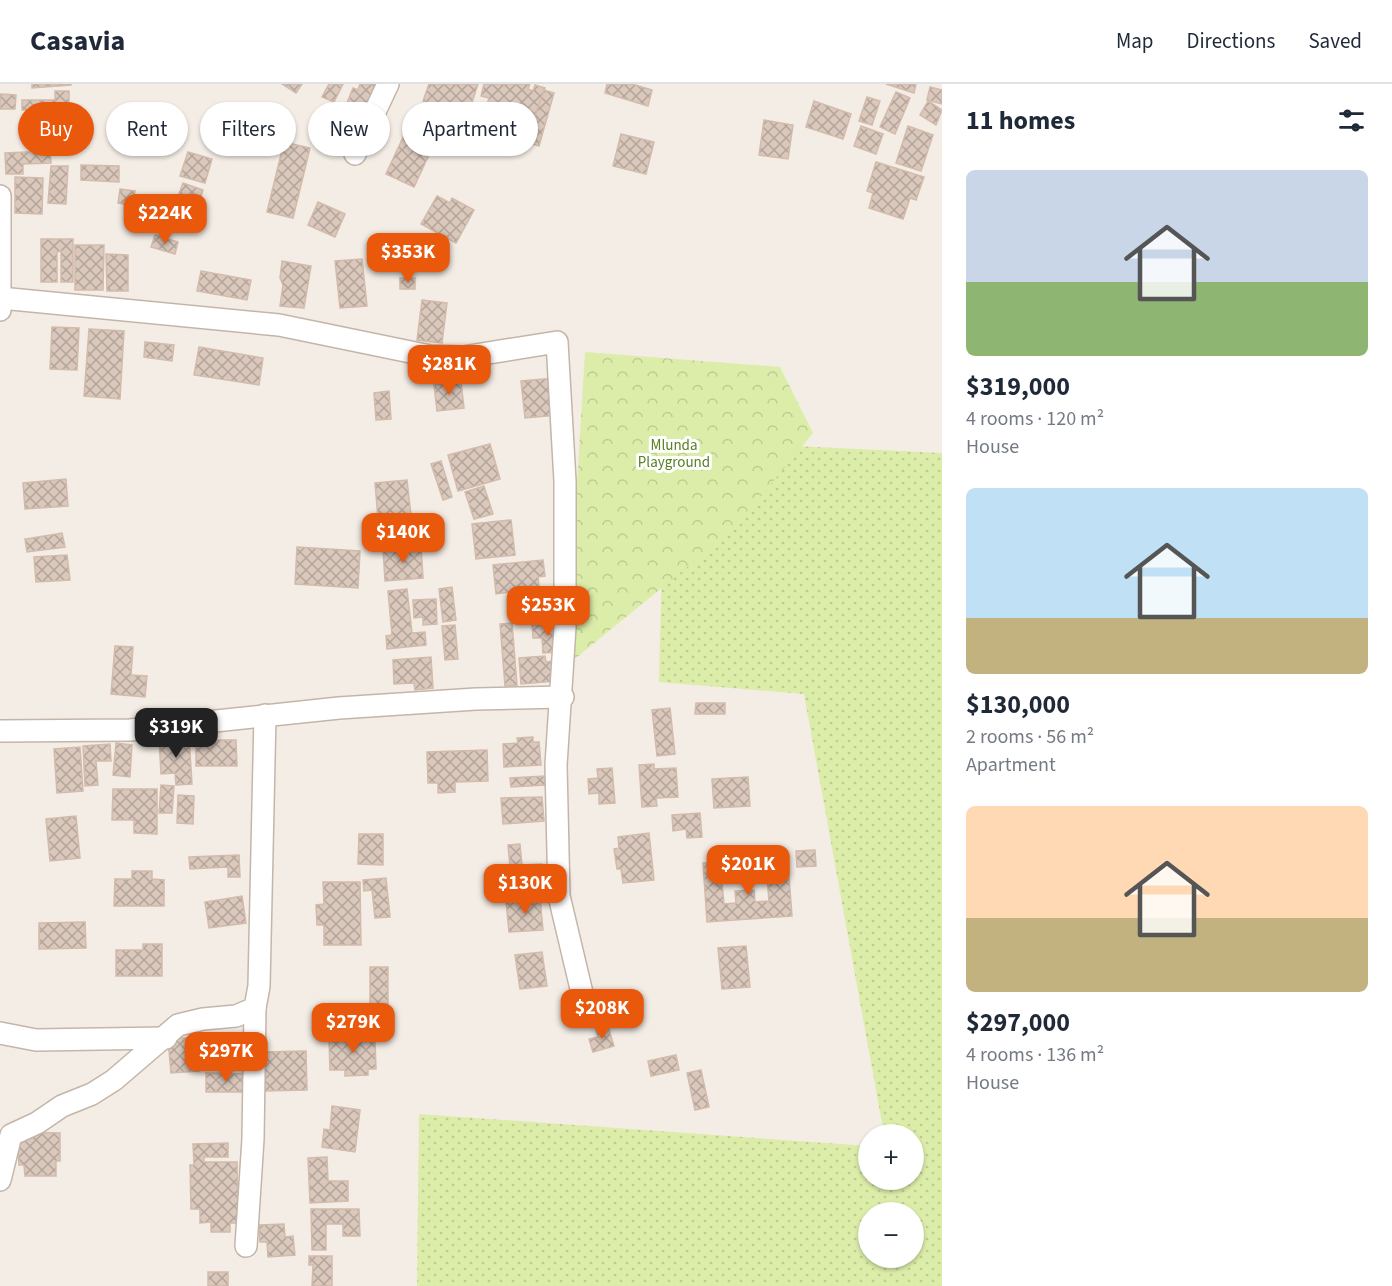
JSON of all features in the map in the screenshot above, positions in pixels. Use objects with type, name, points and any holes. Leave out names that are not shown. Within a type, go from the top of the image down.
[{"type":"street","points":[[380,102],[388,84]]},
{"type":"street","points":[[0,196],[0,310]]},
{"type":"street","points":[[0,298],[279,325],[430,356],[463,357],[557,342],[565,481],[562,697],[556,765],[559,896],[587,1014]]},
{"type":"street","points":[[0,731],[130,730],[265,715],[477,699],[562,697]]},
{"type":"street","points":[[246,1246],[253,1139],[255,1008],[259,986],[265,715]]},
{"type":"street","points":[[0,1180],[11,1135],[37,1123],[62,1106],[92,1094],[114,1080],[166,1038],[178,1025],[203,1019],[236,1016],[255,1008]]},
{"type":"street","points":[[0,1033],[36,1040],[166,1038]]},
{"type":"green space","name":"Mlunda Playground","points":[[585,352],[780,367],[813,433],[734,529],[566,666]]},
{"type":"green space","points":[[665,440],[942,453],[942,1286],[417,1286],[419,1114],[858,1145],[858,1190],[924,1190],[924,1124],[882,1124],[804,694],[659,682]]},
{"type":"building","points":[[32,84],[71,84],[71,85],[32,88]]},
{"type":"building","points":[[282,84],[302,84],[296,93]]},
{"type":"building","points":[[329,84],[343,84],[334,102],[322,97]]},
{"type":"building","points":[[360,84],[375,84],[369,102],[347,102],[353,88],[358,90]]},
{"type":"building","points":[[429,84],[478,84],[472,102],[423,101]]},
{"type":"building","points":[[484,84],[530,84],[528,89],[533,91],[535,85],[545,88],[538,108],[538,102],[488,102],[489,98],[481,96]]},
{"type":"building","points":[[607,84],[632,84],[652,90],[648,106],[605,93]]},
{"type":"building","points":[[886,84],[916,84],[914,93]]},
{"type":"building","points":[[930,87],[942,90],[942,104],[927,100]]},
{"type":"building","points":[[544,90],[554,93],[539,146],[538,146],[538,107]]},
{"type":"building","points":[[55,91],[69,91],[69,102],[22,102],[22,100],[55,100]]},
{"type":"building","points":[[896,92],[910,98],[895,134],[880,127]]},
{"type":"building","points":[[0,94],[16,95],[15,109],[0,109]]},
{"type":"building","points":[[867,97],[880,101],[872,125],[859,121]]},
{"type":"building","points":[[814,101],[851,114],[843,139],[806,127]]},
{"type":"building","points":[[928,101],[942,110],[936,125],[920,115]]},
{"type":"building","points":[[764,120],[793,125],[788,159],[759,155]]},
{"type":"building","points":[[861,126],[883,134],[876,154],[854,146]]},
{"type":"building","points":[[908,126],[933,135],[921,171],[896,163]]},
{"type":"building","points":[[621,134],[654,142],[646,174],[613,166]]},
{"type":"building","points":[[402,140],[402,156],[428,156],[414,187],[386,174]]},
{"type":"building","points":[[296,145],[308,148],[308,156],[293,218],[267,212],[281,156],[296,156]]},
{"type":"building","points":[[18,152],[18,156],[50,156],[51,163],[23,164],[23,174],[6,174],[5,153]]},
{"type":"building","points":[[188,152],[212,159],[205,183],[180,176]]},
{"type":"building","points":[[876,162],[924,177],[916,200],[910,198],[903,219],[869,208],[873,193],[867,191]]},
{"type":"building","points":[[81,165],[119,166],[119,182],[81,180]]},
{"type":"building","points":[[51,166],[68,166],[66,204],[48,203]]},
{"type":"building","points":[[15,177],[43,178],[42,214],[15,213]]},
{"type":"building","points":[[183,183],[203,190],[190,228],[169,221]]},
{"type":"building","points":[[120,189],[135,191],[132,206],[118,203]]},
{"type":"building","points":[[437,196],[450,203],[452,198],[474,210],[456,243],[421,224]]},
{"type":"building","points":[[318,202],[345,214],[335,237],[308,225]]},
{"type":"building","points":[[155,235],[178,242],[175,254],[151,247]]},
{"type":"building","points":[[41,239],[73,239],[73,282],[61,282],[61,251],[57,252],[57,282],[41,282]]},
{"type":"building","points":[[75,245],[104,245],[103,290],[75,290]]},
{"type":"building","points":[[106,254],[128,255],[128,291],[107,291]]},
{"type":"building","points":[[362,259],[367,306],[340,308],[335,261]]},
{"type":"building","points":[[282,261],[311,266],[304,308],[280,306],[283,285],[280,278]]},
{"type":"building","points":[[201,271],[251,280],[247,300],[197,291]]},
{"type":"building","points":[[400,278],[415,278],[415,289],[400,289]]},
{"type":"building","points":[[422,300],[447,303],[442,343],[417,340]]},
{"type":"building","points":[[52,327],[79,328],[77,370],[50,369]]},
{"type":"building","points":[[89,329],[124,331],[120,399],[84,396]]},
{"type":"building","points":[[145,342],[174,345],[172,361],[144,357]]},
{"type":"building","points":[[199,347],[263,358],[259,385],[194,375]]},
{"type":"building","points":[[555,378],[558,415],[525,418],[521,381]]},
{"type":"building","points":[[461,382],[464,408],[437,411],[434,385]]},
{"type":"building","points":[[389,391],[391,419],[376,420],[374,393]]},
{"type":"building","points":[[490,444],[500,479],[458,491],[448,455]]},
{"type":"building","points":[[441,461],[452,497],[443,500],[431,464]]},
{"type":"building","points":[[66,479],[68,506],[25,509],[23,483]]},
{"type":"building","points":[[407,480],[411,515],[378,518],[375,483]]},
{"type":"building","points":[[484,486],[493,514],[474,519],[465,492]]},
{"type":"building","points":[[422,516],[434,516],[434,526],[422,525]]},
{"type":"building","points":[[511,520],[515,555],[476,559],[472,524]]},
{"type":"building","points":[[62,533],[65,547],[27,552],[25,539]]},
{"type":"building","points":[[297,547],[360,551],[358,588],[295,584]]},
{"type":"building","points":[[421,547],[423,578],[385,581],[383,549]]},
{"type":"building","points":[[67,555],[70,580],[36,582],[34,557]]},
{"type":"building","points":[[543,560],[545,576],[538,577],[540,594],[518,596],[518,591],[496,594],[493,565]]},
{"type":"building","points":[[452,587],[456,620],[443,622],[439,589]]},
{"type":"building","points":[[407,589],[412,633],[425,632],[426,645],[387,649],[386,636],[392,635],[388,591]]},
{"type":"building","points":[[436,599],[437,624],[423,625],[423,617],[414,618],[413,600]]},
{"type":"building","points":[[512,623],[517,685],[505,686],[500,624]]},
{"type":"building","points":[[558,624],[560,652],[543,653],[542,638],[533,638],[532,625]]},
{"type":"building","points":[[455,625],[458,659],[445,660],[442,626]]},
{"type":"building","points":[[115,646],[133,647],[131,675],[147,676],[145,697],[111,694]]},
{"type":"building","points":[[545,656],[546,662],[554,661],[556,681],[521,684],[519,658]]},
{"type":"building","points":[[431,657],[433,688],[415,690],[414,683],[394,684],[393,660]]},
{"type":"building","points":[[696,703],[725,703],[725,714],[695,714]]},
{"type":"building","points":[[670,708],[675,754],[657,756],[652,710]]},
{"type":"building","points":[[189,736],[192,784],[176,785],[175,773],[161,774],[159,738]]},
{"type":"building","points":[[533,737],[533,742],[539,742],[541,765],[504,767],[503,744],[518,743],[517,738]]},
{"type":"building","points":[[196,740],[236,740],[237,766],[196,766]]},
{"type":"building","points":[[116,743],[132,745],[130,777],[113,775]]},
{"type":"building","points":[[110,744],[111,761],[96,761],[98,785],[85,786],[83,746]]},
{"type":"building","points":[[80,747],[83,791],[57,793],[54,749]]},
{"type":"building","points":[[487,750],[488,781],[455,782],[455,792],[438,793],[438,783],[428,783],[427,752]]},
{"type":"building","points":[[654,764],[654,769],[676,768],[678,797],[656,798],[657,806],[642,807],[639,765]]},
{"type":"building","points":[[612,768],[615,803],[599,804],[599,793],[589,794],[588,779],[598,778],[597,769]]},
{"type":"building","points":[[545,776],[546,785],[511,787],[510,778]]},
{"type":"building","points":[[748,777],[750,806],[714,808],[712,779]]},
{"type":"building","points":[[161,785],[174,786],[172,813],[159,813]]},
{"type":"building","points":[[113,789],[157,789],[157,834],[134,833],[134,820],[112,820]]},
{"type":"building","points":[[178,795],[194,796],[193,824],[177,823]]},
{"type":"building","points":[[542,797],[544,821],[503,824],[501,798]]},
{"type":"building","points":[[700,813],[702,837],[687,838],[686,829],[673,831],[672,815]]},
{"type":"building","points":[[76,816],[80,858],[50,861],[46,819]]},
{"type":"building","points":[[649,833],[654,880],[623,883],[621,869],[617,869],[614,849],[619,848],[618,837]]},
{"type":"building","points":[[359,834],[383,834],[383,865],[358,864]]},
{"type":"building","points":[[520,844],[522,865],[542,864],[543,876],[511,878],[508,845]]},
{"type":"building","points":[[815,850],[816,866],[797,867],[796,851]]},
{"type":"building","points":[[239,855],[240,877],[228,877],[228,867],[190,869],[189,857]]},
{"type":"building","points":[[720,862],[724,904],[736,903],[735,891],[754,890],[755,902],[769,901],[766,865],[788,863],[792,916],[707,922],[703,863]]},
{"type":"building","points":[[132,871],[152,871],[152,879],[164,880],[164,906],[114,906],[115,879],[132,879]]},
{"type":"building","points":[[386,878],[390,917],[375,918],[372,890],[364,891],[363,880]]},
{"type":"building","points":[[323,882],[360,882],[361,945],[324,945],[324,925],[317,925],[316,905],[324,904]]},
{"type":"building","points":[[242,896],[246,923],[209,928],[205,902]]},
{"type":"building","points":[[540,898],[543,930],[509,932],[506,901]]},
{"type":"building","points":[[85,922],[86,948],[39,949],[39,923]]},
{"type":"building","points":[[143,944],[162,944],[162,976],[116,976],[116,950],[143,950]]},
{"type":"building","points":[[746,946],[750,987],[722,989],[718,948]]},
{"type":"building","points":[[542,952],[547,986],[520,989],[515,955]]},
{"type":"building","points":[[370,967],[388,967],[388,1004],[370,1005]]},
{"type":"building","points":[[608,1027],[614,1046],[593,1052],[589,1039],[598,1037],[596,1030]]},
{"type":"building","points":[[341,1033],[364,1033],[365,1039],[375,1039],[376,1069],[368,1069],[368,1075],[345,1076],[345,1070],[330,1070],[329,1040],[341,1040]]},
{"type":"building","points":[[196,1037],[199,1071],[171,1073],[168,1039]]},
{"type":"building","points":[[306,1051],[307,1090],[264,1091],[263,1052]]},
{"type":"building","points":[[676,1055],[679,1070],[651,1076],[648,1061]]},
{"type":"building","points":[[701,1070],[709,1107],[695,1110],[687,1073]]},
{"type":"building","points":[[206,1073],[246,1074],[246,1092],[206,1092]]},
{"type":"building","points":[[332,1106],[360,1110],[355,1152],[322,1147],[324,1129],[330,1130]]},
{"type":"building","points":[[21,1132],[60,1133],[60,1161],[56,1161],[56,1176],[25,1176],[24,1165],[19,1165],[18,1151],[13,1151]]},
{"type":"building","points":[[228,1143],[228,1157],[204,1157],[204,1162],[237,1162],[238,1223],[230,1223],[230,1232],[211,1232],[211,1222],[200,1223],[200,1209],[191,1209],[190,1165],[194,1165],[193,1144]]},
{"type":"building","points":[[327,1157],[328,1181],[348,1181],[348,1201],[310,1203],[308,1158]]},
{"type":"building","points":[[311,1209],[359,1209],[360,1236],[343,1236],[343,1224],[326,1224],[326,1250],[312,1250]]},
{"type":"building","points":[[284,1224],[285,1237],[293,1236],[295,1255],[268,1257],[267,1242],[260,1242],[259,1225]]},
{"type":"building","points":[[309,1256],[332,1256],[332,1286],[312,1286],[313,1265],[309,1265]]},
{"type":"building","points":[[208,1272],[228,1272],[228,1286],[208,1286]]}]
